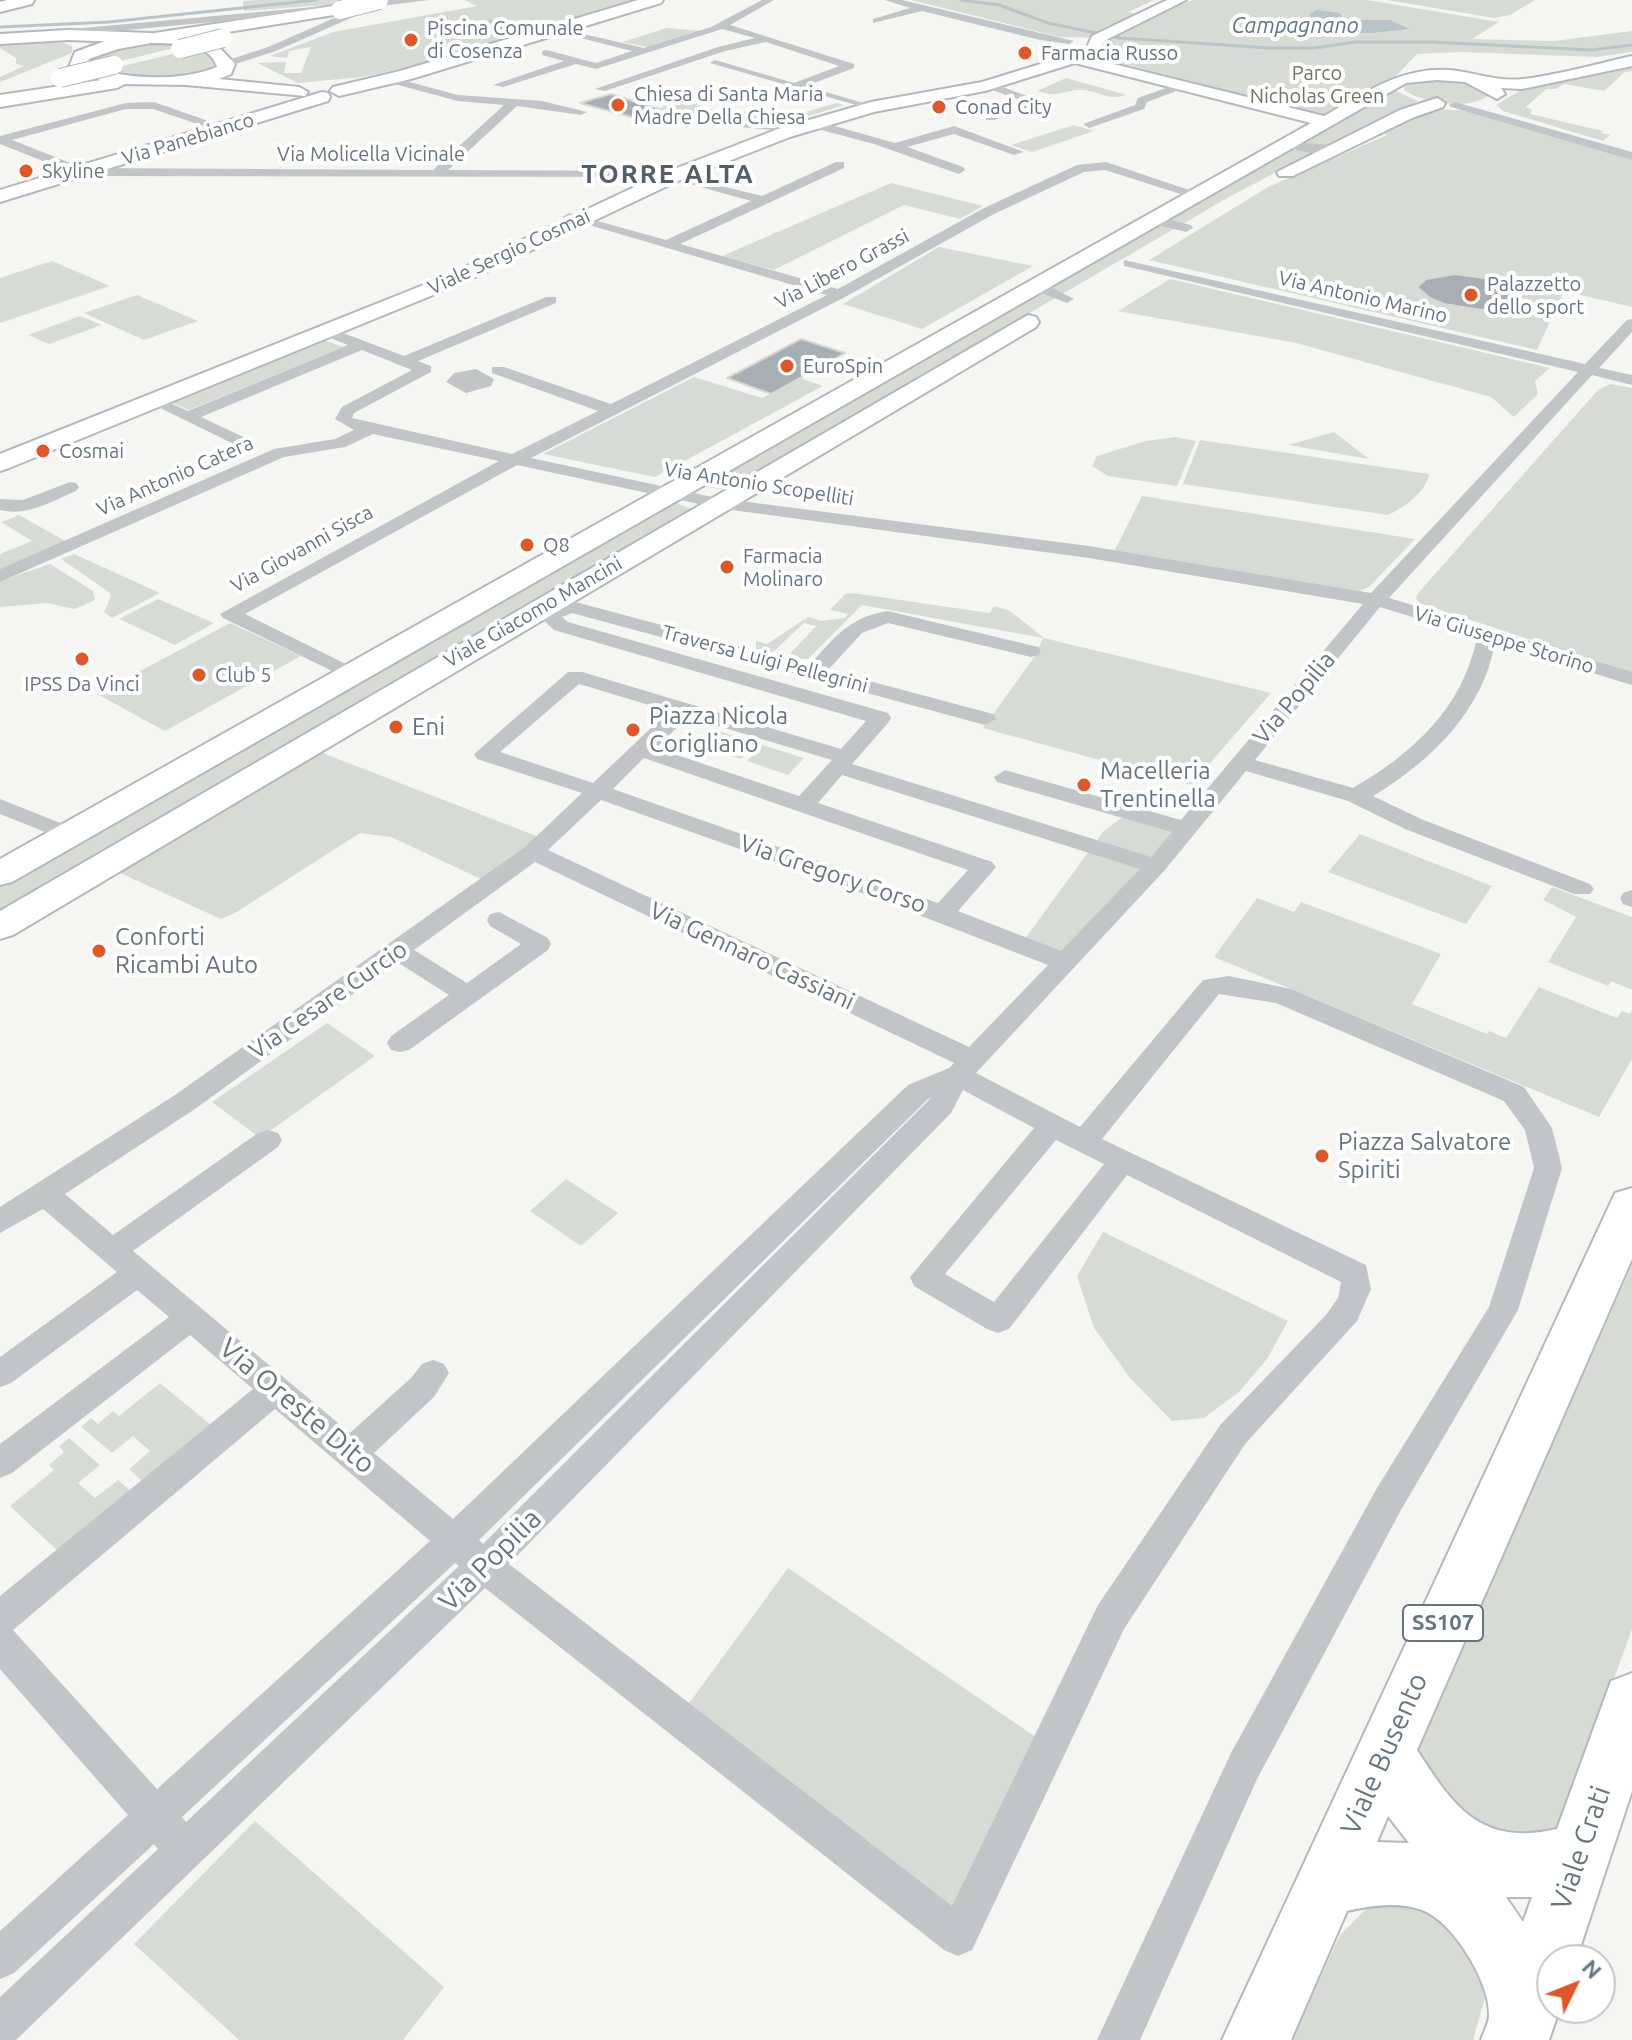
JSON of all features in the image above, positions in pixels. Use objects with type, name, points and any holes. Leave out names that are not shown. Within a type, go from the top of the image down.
[{"type":"main road","name":"Via Panebianco","points":[[314,93],[395,80],[655,0]]},
{"type":"main road","points":[[4,86],[60,78],[180,49],[223,55],[375,2]]},
{"type":"main road","points":[[39,71],[114,44],[348,11]]},
{"type":"main road","points":[[151,38],[198,41],[223,55],[237,74],[259,82],[314,93]]},
{"type":"main road","points":[[167,80],[208,77],[222,72],[223,55]]},
{"type":"main road","points":[[80,56],[78,67],[87,72],[314,93]]},
{"type":"main road","points":[[0,101],[144,79]]},
{"type":"main road","name":"Viale Busento","points":[[1256,2040],[1632,1206]]},
{"type":"main road","name":"Viale Crati","points":[[1519,2028],[1632,1702]]},
{"type":"main road","points":[[1385,1753],[1421,1811],[1441,1833],[1478,1859],[1514,1867],[1578,1856]]},
{"type":"main road","points":[[1326,1884],[1364,1873],[1397,1872],[1429,1879],[1451,1890],[1476,1910],[1499,1942],[1519,2028]]},
{"type":"street","points":[[0,39],[375,2],[424,0]]},
{"type":"street","points":[[875,0],[908,5]]},
{"type":"street","points":[[890,0],[1080,47],[1122,69],[1327,122]]},
{"type":"street","points":[[596,66],[720,26],[769,1]]},
{"type":"street","points":[[223,55],[263,52],[348,11],[397,2]]},
{"type":"street","points":[[1080,47],[1165,3]]},
{"type":"street","points":[[877,21],[921,8]]},
{"type":"street","points":[[720,26],[768,38],[850,66],[795,86]]},
{"type":"street","points":[[557,29],[644,51]]},
{"type":"street","points":[[34,36],[151,38]]},
{"type":"street","points":[[34,36],[76,43],[80,56]]},
{"type":"street","points":[[601,89],[722,49],[768,38]]},
{"type":"street","name":"Viale Sergio Cosmai","points":[[665,176],[810,123],[871,107],[988,85],[1080,47]]},
{"type":"street","name":"Viale Sergio Cosmai","points":[[0,454],[421,286],[665,176],[784,127],[859,105],[1012,74],[1080,47]]},
{"type":"street","points":[[546,53],[637,78]]},
{"type":"street","points":[[499,85],[575,61]]},
{"type":"street","points":[[1501,116],[1488,93],[1632,61]]},
{"type":"street","points":[[715,63],[859,105]]},
{"type":"street","name":"Viale Giacomo Mancini","points":[[0,874],[1396,84],[1408,78],[1435,75],[1488,93]]},
{"type":"street","points":[[395,80],[458,98],[542,104],[581,112]]},
{"type":"street","name":"Viale Giacomo Mancini","points":[[1396,84],[1401,93],[1410,97],[1446,104]]},
{"type":"street","points":[[988,85],[1037,102],[990,118]]},
{"type":"street","points":[[1089,124],[1140,107],[1142,100],[1183,85]]},
{"type":"street","name":"Via Panebianco","points":[[0,193],[225,129],[314,93]]},
{"type":"street","name":"Viale Giacomo Mancini","points":[[0,927],[551,606],[717,503],[1257,186],[1406,114],[1488,93]]},
{"type":"street","points":[[435,175],[514,102]]},
{"type":"street","points":[[1446,104],[1618,146],[1632,156]]},
{"type":"street","points":[[0,138],[126,106],[154,105],[225,129]]},
{"type":"street","points":[[700,120],[784,127]]},
{"type":"street","points":[[878,141],[941,121]]},
{"type":"street","points":[[810,123],[878,141],[959,170]]},
{"type":"street","points":[[895,147],[954,130],[1018,152]]},
{"type":"street","points":[[0,138],[81,172]]},
{"type":"street","points":[[1295,140],[1296,146],[1307,149],[1333,149]]},
{"type":"street","points":[[0,160],[30,152]]},
{"type":"street","points":[[669,244],[840,165]]},
{"type":"street","name":"Via Libero Grassi","points":[[514,460],[840,294],[989,211],[1081,168],[1106,166],[1198,195]]},
{"type":"street","name":"Via Molicella Vicinale","points":[[81,172],[665,176],[762,200]]},
{"type":"street","points":[[575,218],[840,294]]},
{"type":"street","name":"Viale Sergio Cosmai","points":[[0,463],[453,280],[575,218]]},
{"type":"street","points":[[1154,220],[1186,228]]},
{"type":"street","name":"Via Antonio Marino","points":[[1129,263],[1632,380]]},
{"type":"street","points":[[1032,290],[1052,292],[1067,299]]},
{"type":"street","points":[[405,361],[551,300]]},
{"type":"street","name":"Via Popilia","points":[[0,2026],[484,1566],[941,1106],[965,1067],[1156,866],[1376,600],[1632,323]]},
{"type":"street","points":[[325,331],[456,378]]},
{"type":"street","points":[[188,417],[362,345]]},
{"type":"street","name":"Via Antonio Scopelliti","points":[[425,369],[357,404],[344,415],[344,422],[717,503],[1089,552],[1376,600]]},
{"type":"street","points":[[498,370],[611,410]]},
{"type":"street","points":[[154,401],[244,444]]},
{"type":"street","name":"Via Antonio Catera","points":[[0,576],[280,453],[339,443],[371,429]]},
{"type":"street","name":"Via Giovanni Sisca","points":[[351,674],[230,614],[514,460]]},
{"type":"street","points":[[0,504],[11,508],[23,506],[70,487]]},
{"type":"street","name":"Via Giuseppe Storino","points":[[1376,600],[1632,679]]},
{"type":"street","points":[[551,606],[551,618],[561,626],[880,718],[804,805]]},
{"type":"street","name":"Traversa Luigi Pellegrini","points":[[551,606],[572,607],[985,719]]},
{"type":"street","points":[[815,672],[860,622],[875,617],[888,617],[1031,651]]},
{"type":"street","points":[[1356,796],[1379,784],[1435,737],[1470,695],[1485,655],[1487,635]]},
{"type":"street","points":[[684,709],[599,791],[485,754],[575,676],[684,709],[1156,866]]},
{"type":"street","points":[[641,750],[984,867],[943,913]]},
{"type":"street","points":[[1241,763],[1356,796],[1413,824],[1582,889]]},
{"type":"street","points":[[1005,777],[1186,829]]},
{"type":"street","name":"Via Cesare Curcio","points":[[0,1222],[185,1102],[397,951],[533,852],[599,791]]},
{"type":"street","name":"Via Gregory Corso","points":[[599,791],[943,913],[1065,962]]},
{"type":"street","points":[[0,806],[70,835]]},
{"type":"street","name":"Via Gennaro Cassiani","points":[[533,852],[965,1067]]},
{"type":"street","points":[[400,1043],[539,944],[499,920]]},
{"type":"street","points":[[397,951],[467,995]]},
{"type":"street","points":[[1084,1142],[1212,986],[1229,985],[1282,995],[1514,1094],[1538,1128],[1548,1168],[1503,1310],[1389,1499],[1244,1766],[1118,2040]]},
{"type":"street","points":[[965,1067],[1052,1125],[1123,1160],[998,1320],[925,1277],[1052,1125]]},
{"type":"street","name":"Via Popilia","points":[[0,1959],[454,1541],[918,1092],[965,1067]]},
{"type":"street","points":[[112,1251],[268,1140]]},
{"type":"street","name":"Via Oreste Dito","points":[[44,1193],[484,1566],[958,1936],[1111,1617],[1233,1434],[1337,1324],[1352,1305],[1358,1288],[1355,1274],[1123,1160]]},
{"type":"street","points":[[0,1374],[138,1273]]},
{"type":"street","points":[[0,1463],[191,1317]]},
{"type":"street","points":[[352,1452],[423,1387],[433,1373]]},
{"type":"street","points":[[0,1618],[276,1389]]},
{"type":"street","points":[[0,1642],[186,1851]]},
{"type":"green space","points":[[394,0],[244,11],[243,1]]},
{"type":"green space","name":"Piscina Comunale di Cosenza","points":[[464,0],[632,0],[409,67],[362,77],[298,83],[257,63],[286,62],[284,73],[301,73],[311,47],[289,51],[287,58],[270,56],[333,32],[477,6]]},
{"type":"green space","name":"Parco Nicholas Green","points":[[911,0],[1154,0],[1128,12],[1150,17],[1193,0],[1367,0],[1499,22],[1472,39],[1554,41],[1632,31],[1632,52],[1597,57],[1460,52],[1417,54],[1396,76],[1322,115],[1120,63],[1114,60],[1106,42],[1111,38],[1060,37]]},
{"type":"green space","points":[[1387,0],[1535,0],[1510,15],[1494,18]]},
{"type":"green space","points":[[667,28],[701,31],[648,47],[622,42]]},
{"type":"green space","points":[[56,40],[72,46],[72,53],[0,82],[0,77],[24,66],[16,64],[16,58],[0,48],[0,41]]},
{"type":"green space","points":[[141,42],[194,43],[93,68],[89,64],[91,57]]},
{"type":"green space","points":[[206,46],[218,61],[216,72],[168,78],[102,71]]},
{"type":"green space","points":[[1632,66],[1632,71],[1625,72],[1604,91],[1564,84],[1556,89],[1546,89],[1526,107],[1532,110],[1530,114],[1610,135],[1603,141],[1503,111],[1496,105],[1519,91]]},
{"type":"green space","points":[[1066,78],[1127,95],[1109,96],[1082,90],[1058,94],[1037,91]]},
{"type":"green space","points":[[1409,80],[1467,80],[1491,94],[1472,103],[1435,102],[1404,90],[1404,83]]},
{"type":"green space","points":[[1392,89],[1418,101],[1322,149],[1298,142]]},
{"type":"green space","points":[[672,101],[680,104],[686,101],[718,111],[714,113],[767,111],[789,117],[836,103],[844,105],[783,124],[660,109]]},
{"type":"green space","points":[[1434,109],[1472,111],[1632,159],[1632,307],[1564,291],[1537,350],[1149,260],[1268,187],[1387,135],[1383,132]]},
{"type":"green space","points":[[1074,125],[1094,131],[1032,152],[1011,145]]},
{"type":"green space","points":[[1291,146],[1315,152],[1229,197],[725,490],[705,487],[703,482]]},
{"type":"green space","points":[[891,183],[983,206],[960,219],[904,205],[774,270],[722,256]]},
{"type":"green space","points":[[939,247],[1033,266],[922,329],[843,304]]},
{"type":"green space","points":[[52,261],[110,286],[0,323],[0,278]]},
{"type":"green space","points":[[1170,279],[1550,368],[1535,381],[1538,394],[1514,417],[1491,397],[1296,343],[1118,311]]},
{"type":"green space","points":[[137,295],[198,321],[144,340],[84,313]]},
{"type":"green space","points":[[80,316],[102,325],[49,344],[28,335]]},
{"type":"green space","points":[[322,339],[343,347],[189,410],[168,401]]},
{"type":"green space","points":[[694,377],[762,398],[800,378],[823,386],[655,477],[543,454]]},
{"type":"green space","points":[[1610,384],[1632,388],[1632,673],[1419,603],[1416,598],[1419,592],[1598,390]]},
{"type":"green space","points":[[1334,432],[1369,459],[1288,445]]},
{"type":"green space","points":[[1176,437],[1196,441],[1177,486],[1108,476],[1092,466],[1097,456],[1146,441]]},
{"type":"green space","points":[[1200,440],[1429,474],[1424,487],[1414,498],[1388,515],[1183,484]]},
{"type":"green space","points":[[1142,496],[1415,539],[1369,587],[1354,593],[1114,552]]},
{"type":"green space","points":[[672,501],[691,509],[0,911],[0,880]]},
{"type":"green space","points":[[19,515],[67,542],[0,569],[0,554],[32,541],[1,522]]},
{"type":"green space","points":[[74,554],[160,593],[112,618],[104,612],[110,593],[61,559]]},
{"type":"green space","points":[[50,564],[93,591],[95,600],[75,609],[47,603],[0,607],[0,581]]},
{"type":"green space","points":[[845,594],[990,613],[994,606],[1010,611],[1044,638],[1271,693],[1191,785],[983,728],[1035,656],[1043,638],[862,605],[808,659],[795,659],[790,654],[816,626],[804,623],[773,652],[756,649],[756,641],[767,644],[808,617],[821,621],[845,618],[848,614],[830,610]]},
{"type":"green space","points":[[158,599],[214,623],[175,645],[119,619]]},
{"type":"green space","name":"Club 5","points":[[230,623],[301,656],[165,731],[97,694]]},
{"type":"green space","points":[[713,729],[756,743],[741,759],[697,745]]},
{"type":"green space","points":[[762,745],[804,758],[788,775],[747,761]]},
{"type":"green space","points":[[320,752],[539,837],[481,879],[391,837],[360,833],[221,919],[120,873]]},
{"type":"green space","points":[[1128,813],[1186,829],[1065,962],[1021,944],[1103,832]]},
{"type":"green space","points":[[1360,834],[1492,886],[1466,924],[1328,872]]},
{"type":"green space","points":[[1552,887],[1632,917],[1632,990],[1611,981],[1608,986],[1548,962],[1576,917],[1543,900]]},
{"type":"green space","points":[[1257,898],[1294,912],[1301,902],[1441,954],[1412,1004],[1487,1034],[1489,1031],[1506,1038],[1539,987],[1617,1018],[1622,1011],[1630,1014],[1632,1010],[1632,1059],[1599,1117],[1214,957]]},
{"type":"green space","points":[[327,1023],[375,1056],[260,1138],[212,1102]]},
{"type":"green space","points":[[566,1179],[618,1213],[581,1246],[530,1211]]},
{"type":"green space","points":[[1103,1232],[1288,1321],[1267,1359],[1239,1392],[1204,1418],[1172,1421],[1130,1378],[1094,1328],[1077,1276]]},
{"type":"green space","points":[[1632,1265],[1632,1629],[1572,1794],[1555,1830],[1495,1848],[1424,1783],[1418,1748]]},
{"type":"green space","points":[[160,1383],[211,1425],[143,1482],[129,1469],[150,1451],[133,1436],[112,1453],[81,1427],[91,1418],[98,1424],[113,1411],[119,1416]]},
{"type":"green space","points":[[69,1438],[100,1465],[78,1483],[95,1498],[118,1480],[132,1492],[60,1553],[10,1506],[54,1470],[49,1465],[64,1452],[59,1446]]},
{"type":"green space","points":[[788,1568],[1049,1746],[958,1936],[679,1717]]},
{"type":"green space","points":[[255,1821],[444,1987],[403,2040],[239,2040],[134,1944]]},
{"type":"green space","points":[[1394,1901],[1439,1913],[1473,1954],[1485,1998],[1473,2040],[1292,2040],[1340,1935],[1365,1910]]},
{"type":"shaded area","points":[[1317,10],[1340,13],[1343,20],[1390,20],[1409,29],[1371,33],[1313,31],[1310,29],[1316,21],[1309,14]]},
{"type":"shaded area","points":[[496,19],[520,25],[470,39],[446,33]]},
{"type":"building","name":"Chiesa di Santa Maria Madre Della Chiesa","points":[[611,94],[672,113],[668,127],[580,103]]},
{"type":"building","name":"Palazzetto dello sport","points":[[1455,274],[1491,279],[1520,295],[1511,304],[1482,310],[1444,304],[1417,287],[1426,279]]},
{"type":"building","name":"EuroSpin","points":[[801,339],[845,353],[771,394],[727,378]]},
{"type":"waterway","name":"Campagnano","points":[[0,27],[109,22],[316,0]]},
{"type":"waterway","name":"Campagnano","points":[[961,0],[999,5],[1048,23],[1120,38],[1270,48],[1315,48],[1355,42],[1430,42],[1591,50],[1632,45]]},
{"type":"place","name":"Piscina Comunale di Cosenza","points":[[411,40]]},
{"type":"place","name":"Farmacia Russo","points":[[1025,53]]},
{"type":"place","name":"Chiesa di Santa Maria Madre Della Chiesa","points":[[618,105]]},
{"type":"place","name":"Conad City","points":[[939,107]]},
{"type":"place","name":"Skyline","points":[[26,171]]},
{"type":"place","name":"Palazzetto dello sport","points":[[1471,295]]},
{"type":"place","name":"EuroSpin","points":[[787,366]]},
{"type":"place","name":"Cosmai","points":[[43,451]]},
{"type":"place","name":"Q8","points":[[527,545]]},
{"type":"place","name":"Farmacia Molinaro","points":[[727,567]]},
{"type":"place","name":"IPSS Da Vinci","points":[[82,659]]},
{"type":"place","name":"Club 5","points":[[199,675]]},
{"type":"place","name":"Eni","points":[[396,727]]},
{"type":"place","name":"Piazza Nicola Corigliano","points":[[633,730]]},
{"type":"place","name":"Macelleria Trentinella","points":[[1084,785]]},
{"type":"place","name":"Conforti Ricambi Auto","points":[[99,951]]},
{"type":"place","name":"Piazza Salvatore Spiriti","points":[[1322,1156]]},
{"type":"district","name":"TORRE ALTA","points":[[668,174]]}]
